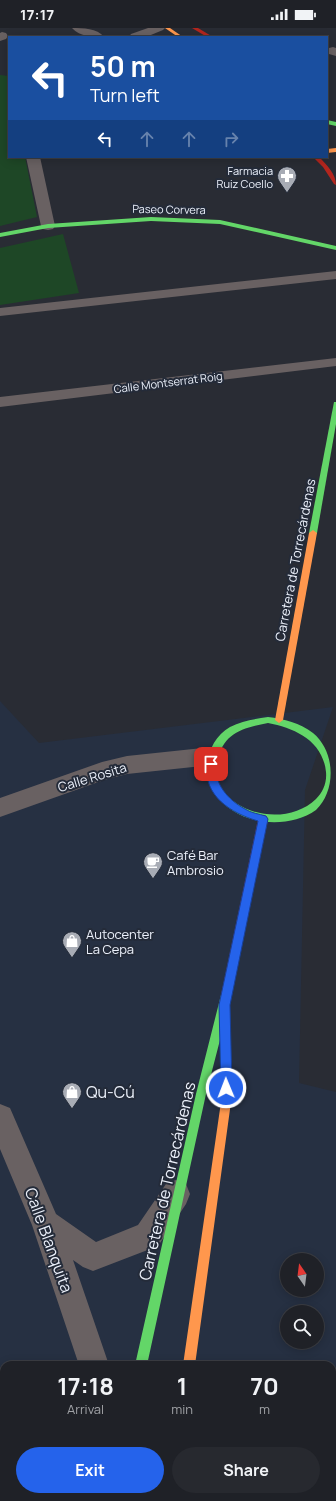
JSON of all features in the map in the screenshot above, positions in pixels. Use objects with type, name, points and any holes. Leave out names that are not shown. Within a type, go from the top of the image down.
[{"type":"street","points":[[78,28],[96,36]]},
{"type":"street","points":[[138,36],[159,28]]},
{"type":"street","points":[[166,28],[179,36]]},
{"type":"street","points":[[194,28],[209,36]]},
{"type":"street","points":[[33,158],[48,226]]},
{"type":"street","points":[[317,158],[325,166],[336,182]]},
{"type":"street","name":"Paseo Corvera","points":[[0,235],[48,226],[151,218],[220,222],[336,248]]},
{"type":"street","name":"Carretera de Torrecárdenas","points":[[278,720],[336,404]]},
{"type":"street","points":[[278,720],[306,730],[320,742],[330,757],[333,773],[329,789],[319,803],[303,814],[284,819],[263,819],[243,813],[227,802],[216,788],[210,772],[212,756],[220,742],[232,730],[249,723],[278,720]]},
{"type":"street","name":"Calle Rosita","points":[[0,808],[102,771],[127,765],[212,756]]},
{"type":"street","name":"Carretera de Torrecárdenas","points":[[142,1361],[201,1094],[224,1005],[263,819]]},
{"type":"street","name":"Carretera de Torrecárdenas","points":[[189,1361],[226,1102],[224,1005]]},
{"type":"street","name":"Calle Blanquita","points":[[0,1117],[46,1224],[93,1361]]},
{"type":"street","points":[[46,1224],[93,1257],[148,1236],[180,1188]]},
{"type":"lane","points":[[0,312],[336,275]]},
{"type":"lane","name":"Calle Montserrat Roig","points":[[0,402],[336,362]]},
{"type":"shaded area","points":[[0,701],[39,743],[333,707],[305,790],[299,1083],[336,1092],[336,1361],[0,1361]]},
{"type":"green space","points":[[0,75],[8,76],[8,158],[25,158],[37,217],[0,226]]},
{"type":"green space","points":[[63,234],[79,293],[0,305],[0,248]]},
{"type":"traffic: fast","points":[[328,122],[336,124]]},
{"type":"traffic: fast","points":[[0,235],[48,226],[151,219],[220,222],[336,248]]},
{"type":"traffic: fast","points":[[313,533],[336,404]]},
{"type":"traffic: fast","points":[[268,720],[290,725],[310,736],[319,743],[329,762],[331,774],[329,788],[324,796],[318,804],[312,808],[301,814],[288,818],[263,818],[237,808],[227,801],[218,791],[213,780],[211,767],[214,753],[224,737],[241,726],[268,720]]},
{"type":"traffic: fast","points":[[142,1361],[201,1094],[226,995]]},
{"type":"traffic: fast","points":[[225,1031],[226,1085]]},
{"type":"traffic: slow","points":[[167,28],[179,36]]},
{"type":"traffic: slow","points":[[328,151],[336,150]]},
{"type":"traffic: slow","points":[[279,720],[313,533]]},
{"type":"traffic: slow","points":[[190,1361],[226,1102],[226,1085]]},
{"type":"traffic: jam","points":[[194,28],[209,36]]},
{"type":"traffic: jam","points":[[317,158],[325,166],[336,183]]},
{"type":"traffic: jam","points":[[226,995],[263,819]]},
{"type":"place","name":"Farmacia Ruiz Coello","points":[[287,193]]},
{"type":"place","name":"Café Bar Ambrosio","points":[[153,879]]},
{"type":"place","name":"Autocenter La Cepa","points":[[72,958]]},
{"type":"place","name":"Qu-Cú","points":[[72,1109]]},
{"type":"route","points":[[211,764],[210,772],[216,788],[227,802],[243,813],[263,819],[224,1005],[226,1088]]}]
